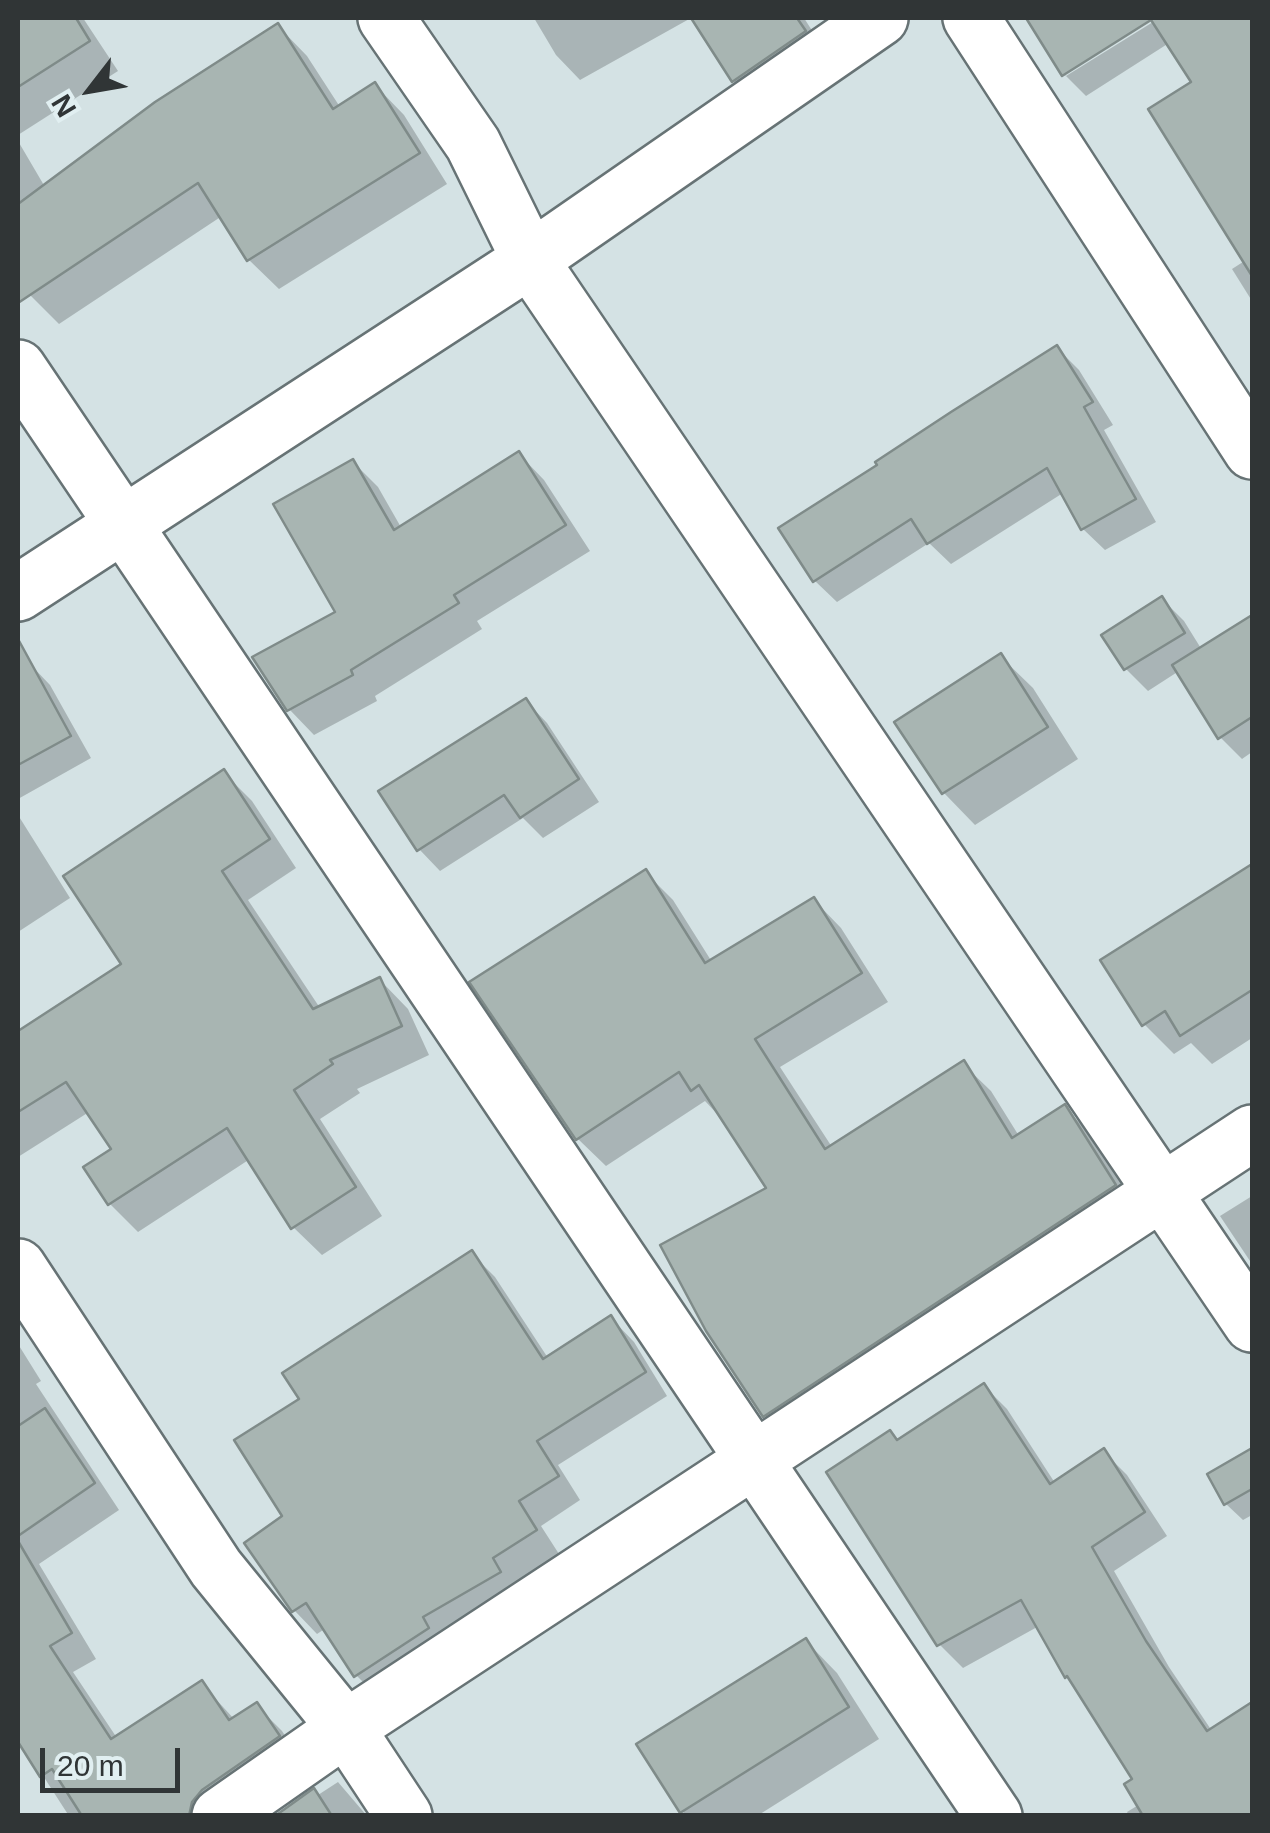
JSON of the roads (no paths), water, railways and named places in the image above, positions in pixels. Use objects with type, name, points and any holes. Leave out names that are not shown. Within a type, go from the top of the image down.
[{"type":"street","points":[[386,18],[474,144],[530,260],[1252,1324]]},
{"type":"street","points":[[18,594],[530,260],[880,18]]},
{"type":"street","points":[[971,18],[1252,451]]},
{"type":"street","points":[[18,368],[994,1816]]},
{"type":"street","points":[[220,1816],[346,1728],[1252,1133]]},
{"type":"street","points":[[18,1267],[216,1568],[346,1728],[404,1816]]}]
